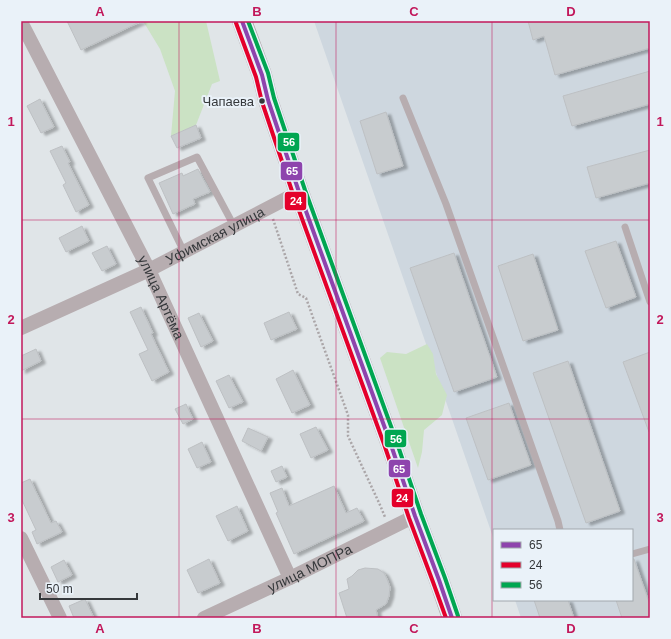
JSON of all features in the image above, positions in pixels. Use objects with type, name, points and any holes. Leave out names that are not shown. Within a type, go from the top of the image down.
[{"type":"main road","points":[[242,21],[262,75],[268,99],[300,192],[452,618]]},
{"type":"street","name":"улица Артёма","points":[[21,22],[149,270],[290,578]]},
{"type":"street","name":"Уфимская улица","points":[[21,328],[149,270],[300,192]]},
{"type":"street","name":"улица МОПРа","points":[[204,618],[290,578],[415,516]]},
{"type":"street","points":[[21,538],[60,618]]},
{"type":"lane","points":[[403,98],[446,204],[560,529]]},
{"type":"lane","points":[[184,252],[148,178],[197,157],[234,226]]},
{"type":"lane","points":[[625,227],[650,302]]},
{"type":"lane","points":[[633,554],[650,549]]},
{"type":"path","points":[[269,208],[298,294],[306,298],[348,415],[348,436],[380,505],[389,529]]},
{"type":"shaded area","points":[[314,21],[650,21],[650,618],[521,618],[515,601],[633,601],[633,529],[493,529],[493,537]]},
{"type":"green space","points":[[143,21],[206,21],[220,81],[212,84],[196,125],[171,136],[175,91],[160,49]]},
{"type":"green space","points":[[427,344],[433,354],[436,374],[447,395],[442,415],[424,430],[422,452],[418,468],[380,358],[387,352],[406,354]]},
{"type":"building","points":[[67,21],[142,21],[81,50]]},
{"type":"building","points":[[528,21],[650,21],[650,48],[555,75],[544,36],[533,40]]},
{"type":"building","points":[[650,71],[650,104],[572,126],[563,96]]},
{"type":"building","points":[[40,99],[54,127],[41,133],[27,106]]},
{"type":"building","points":[[386,112],[403,166],[377,174],[360,121]]},
{"type":"building","points":[[196,125],[201,138],[177,148],[171,136]]},
{"type":"building","points":[[62,146],[70,162],[68,163],[89,205],[76,212],[63,185],[66,183],[50,151]]},
{"type":"building","points":[[650,150],[650,183],[596,198],[587,167]]},
{"type":"building","points":[[198,169],[210,192],[193,199],[195,204],[173,214],[159,183],[182,173],[183,176]]},
{"type":"building","points":[[82,226],[89,241],[66,252],[59,238]]},
{"type":"building","points":[[616,241],[636,297],[606,308],[585,251]]},
{"type":"building","points":[[107,246],[116,264],[102,271],[92,253]]},
{"type":"building","points":[[454,253],[497,377],[454,392],[410,268]]},
{"type":"building","points":[[533,254],[558,330],[523,341],[498,266]]},
{"type":"building","points":[[141,307],[153,333],[151,334],[169,372],[152,381],[139,354],[148,350],[130,312]]},
{"type":"building","points":[[289,312],[297,329],[271,340],[264,323]]},
{"type":"building","points":[[199,313],[213,341],[201,347],[188,318]]},
{"type":"building","points":[[36,349],[41,361],[21,371],[21,356]]},
{"type":"building","points":[[650,352],[650,432],[649,432],[623,362]]},
{"type":"building","points":[[568,361],[620,511],[586,523],[533,373]]},
{"type":"building","points":[[293,370],[310,405],[292,413],[276,379]]},
{"type":"building","points":[[229,375],[243,402],[229,408],[216,381]]},
{"type":"building","points":[[509,403],[531,465],[488,480],[466,418]]},
{"type":"building","points":[[186,404],[193,419],[183,424],[175,409]]},
{"type":"building","points":[[316,427],[328,450],[311,458],[300,434]]},
{"type":"building","points":[[248,428],[268,437],[261,451],[242,441]]},
{"type":"building","points":[[202,442],[211,462],[197,468],[188,449]]},
{"type":"building","points":[[282,466],[287,477],[276,482],[271,471]]},
{"type":"building","points":[[30,479],[51,523],[56,521],[62,532],[37,544],[32,532],[36,530],[21,498],[21,483]]},
{"type":"building","points":[[334,486],[346,513],[357,508],[364,521],[294,554],[276,513],[278,512],[270,493],[282,488],[289,506]]},
{"type":"building","points":[[237,506],[248,531],[228,541],[216,516]]},
{"type":"building","points":[[209,559],[220,583],[198,593],[187,570]]},
{"type":"building","points":[[634,559],[650,605],[650,618],[622,618],[616,601],[633,601]]},
{"type":"building","points":[[64,560],[72,575],[58,582],[51,567]]},
{"type":"building","points":[[365,568],[378,569],[384,573],[390,587],[389,596],[386,604],[376,610],[378,618],[347,618],[339,593],[349,589],[347,579],[358,570]]},
{"type":"building","points":[[85,599],[94,618],[74,618],[69,606]]},
{"type":"building","points":[[534,601],[568,601],[574,618],[540,618]]},
{"type":"transit line","name":"65","points":[[242,21],[262,75],[268,100],[299,192],[452,618]]},
{"type":"transit line","name":"56","points":[[248,21],[268,73],[274,98],[305,190],[458,616]]},
{"type":"transit line","name":"24","points":[[236,23],[256,77],[262,102],[293,194],[446,618]]},
{"type":"place","name":"Чапаева","points":[[262,101]]}]
